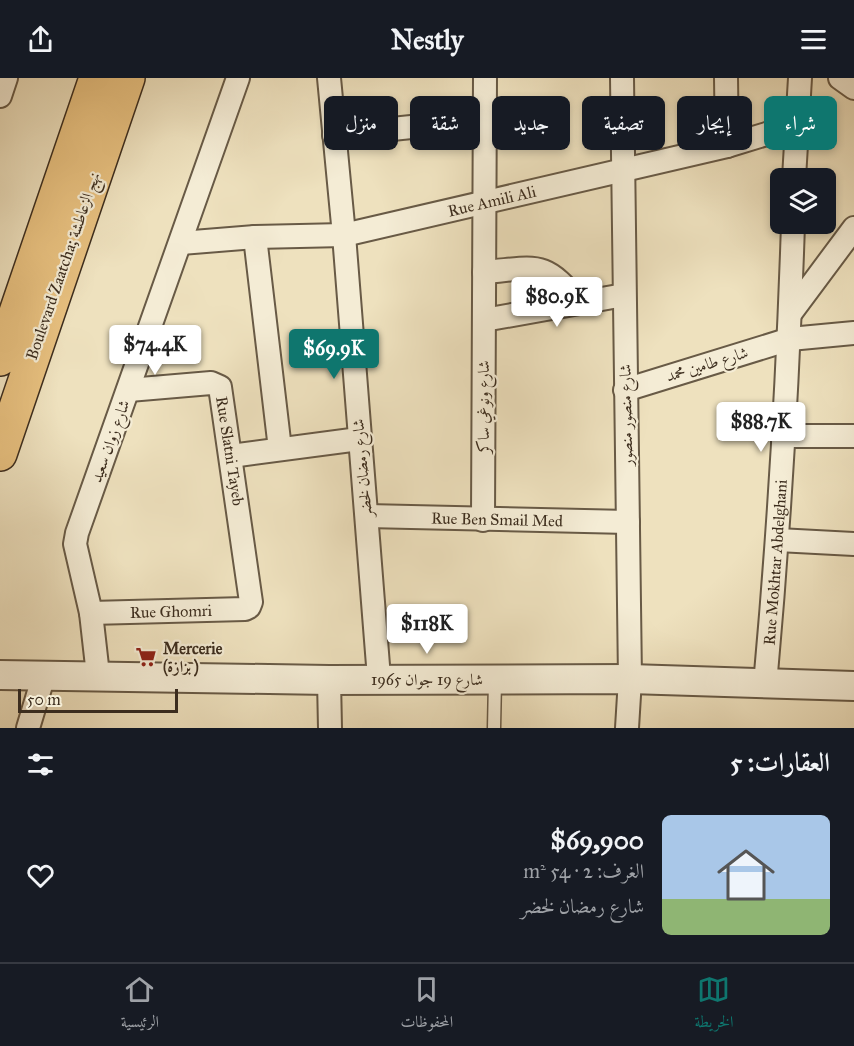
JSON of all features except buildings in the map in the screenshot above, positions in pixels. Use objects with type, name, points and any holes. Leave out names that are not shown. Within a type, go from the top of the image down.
[{"type":"main road","name":"Boulevard Zaatcha; نهج الزعاطشة","points":[[0,359],[96,78]]},
{"type":"main road","name":"Boulevard Zaatcha; نهج الزعاطشة","points":[[0,454],[128,78]]},
{"type":"street","points":[[0,96],[6,78]]},
{"type":"street","name":"شارع زوان سعيد","points":[[98,675],[91,613],[75,544],[238,78]]},
{"type":"street","name":"شارع رمضان لخضر","points":[[329,78],[331,96]]},
{"type":"street","name":"شارع ونوغي ساكر","points":[[483,519],[485,78]]},
{"type":"street","name":"شارع منصور منصور","points":[[622,78],[630,679],[627,728]]},
{"type":"street","points":[[726,78],[726,96]]},
{"type":"street","points":[[798,96],[800,78]]},
{"type":"street","points":[[840,78],[854,88]]},
{"type":"street","name":"شارع رمضان لخضر","points":[[336,150],[379,678]]},
{"type":"street","name":"Rue Amili Ali","points":[[181,243],[255,237],[344,235],[710,150]]},
{"type":"street","points":[[794,168],[795,150]]},
{"type":"street","points":[[790,314],[854,228]]},
{"type":"street","name":"Rue Mokhtar Abdelghani","points":[[765,685],[778,540],[782,436],[790,339],[793,234]]},
{"type":"street","points":[[255,237],[280,449]]},
{"type":"street","points":[[484,272],[536,268],[550,272],[562,282],[579,303]]},
{"type":"street","points":[[484,320],[624,295]]},
{"type":"street","name":"شارع طامين محمد","points":[[625,390],[790,339],[854,333]]},
{"type":"street","name":"Rue Slatni Tayeb","points":[[129,390],[216,384],[220,387],[251,602],[249,607]]},
{"type":"street","points":[[782,436],[854,436]]},
{"type":"street","points":[[231,456],[359,439]]},
{"type":"street","name":"Rue Ben Smail Med","points":[[367,516],[628,522]]},
{"type":"street","points":[[778,540],[854,544]]},
{"type":"street","name":"Rue Ghomri","points":[[91,613],[245,609],[249,607]]},
{"type":"street","name":"شارع 19 جوان 1965","points":[[0,675],[329,680],[379,678],[630,679],[854,686]]},
{"type":"street","points":[[28,728],[44,675]]},
{"type":"street","points":[[329,680],[330,728]]},
{"type":"lane","points":[[494,728],[496,679]]},
{"type":"place","name":"Mercerie (بزازة )","points":[[146,657]]}]
